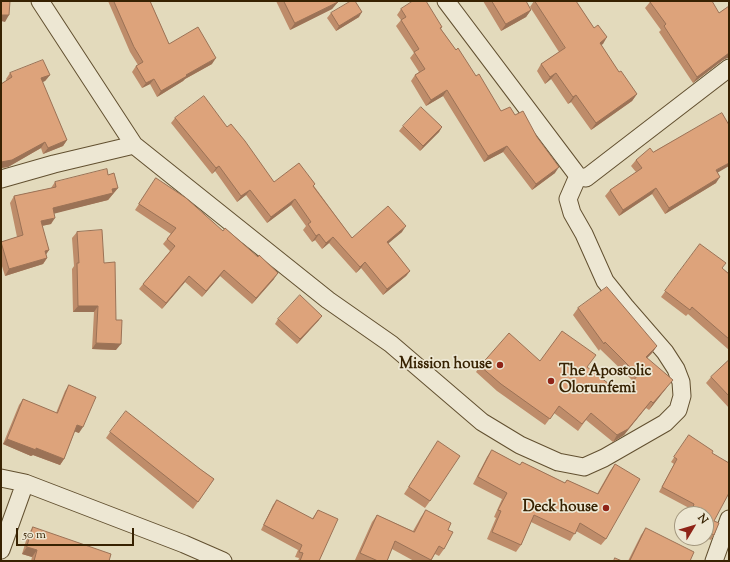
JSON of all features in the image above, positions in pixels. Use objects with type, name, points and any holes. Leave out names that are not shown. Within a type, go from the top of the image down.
[{"type":"street","points":[[40,1],[134,145],[328,300],[391,344],[482,422],[520,445],[558,462],[584,467],[604,458],[665,423],[678,410],[682,396],[681,382],[676,369],[665,352],[605,281],[584,234],[572,213],[568,199],[578,176]]},
{"type":"street","points":[[446,1],[578,176],[586,178],[729,68]]},
{"type":"street","points":[[1,179],[54,164],[134,145]]},
{"type":"street","points":[[1,478],[25,483],[184,544],[223,561]]},
{"type":"street","points":[[1,550],[25,483]]},
{"type":"street","points":[[714,561],[729,519]]},
{"type":"building","points":[[1,1],[10,1],[9,15],[1,15]]},
{"type":"building","points":[[114,1],[150,1],[169,44],[198,27],[216,58],[161,91],[154,79],[146,83],[136,66],[143,62],[134,47]]},
{"type":"building","points":[[284,1],[337,1],[338,2],[295,23]]},
{"type":"building","points":[[351,1],[355,1],[362,12],[339,26],[331,13]]},
{"type":"building","points":[[413,1],[426,1],[442,27],[440,28],[456,50],[458,48],[476,76],[479,74],[501,111],[510,107],[515,115],[523,111],[537,137],[559,167],[536,184],[507,146],[488,156],[447,90],[431,100],[415,75],[425,69],[414,52],[419,49],[401,20],[406,17],[401,9]]},
{"type":"building","points":[[492,1],[526,1],[531,10],[506,24]]},
{"type":"building","points":[[535,1],[576,1],[594,28],[598,25],[607,37],[600,43],[619,72],[621,71],[637,94],[596,123],[576,95],[573,97],[556,73],[550,77],[541,64],[565,48]]},
{"type":"building","points":[[712,1],[719,13],[729,6],[729,53],[697,77],[664,26],[666,24],[650,2]]},
{"type":"building","points":[[43,60],[50,75],[41,78],[67,140],[48,148],[45,142],[12,160],[1,162],[1,84],[12,77],[10,73]]},
{"type":"building","points":[[204,96],[227,127],[231,124],[245,141],[274,182],[299,163],[315,184],[313,186],[352,238],[388,206],[406,226],[387,242],[410,271],[387,289],[365,262],[360,267],[333,237],[326,243],[319,234],[316,236],[308,224],[311,222],[295,199],[271,217],[250,190],[241,196],[219,166],[216,168],[175,118]]},
{"type":"building","points":[[421,107],[442,127],[423,146],[403,126]]},
{"type":"building","points":[[722,113],[729,125],[729,163],[716,170],[720,177],[669,208],[656,188],[623,210],[610,190],[642,168],[636,160],[650,148],[653,152]]},
{"type":"building","points":[[107,169],[108,175],[114,173],[118,188],[112,189],[113,193],[53,208],[55,218],[41,221],[49,250],[45,251],[47,258],[9,269],[1,242],[23,235],[14,196],[56,187],[55,182]]},
{"type":"building","points":[[156,178],[186,198],[223,231],[225,228],[258,257],[259,255],[278,273],[256,298],[224,270],[206,291],[189,276],[166,303],[143,284],[175,246],[167,239],[176,228],[139,204]]},
{"type":"building","points":[[102,230],[104,263],[115,262],[116,320],[122,320],[121,344],[96,343],[98,306],[78,306],[77,263],[79,263],[77,232]]},
{"type":"building","points":[[700,244],[726,263],[722,268],[729,274],[729,339],[692,307],[690,310],[665,291]]},
{"type":"building","points":[[607,287],[657,346],[646,357],[673,380],[653,403],[651,401],[628,429],[617,435],[591,413],[582,424],[559,406],[550,419],[501,384],[480,366],[509,333],[540,361],[562,331],[596,355],[587,367],[622,394],[638,375],[605,342],[604,344],[578,308]]},
{"type":"building","points":[[300,295],[322,316],[300,339],[278,319]]},
{"type":"building","points":[[729,360],[729,396],[711,377]]},
{"type":"building","points":[[69,385],[96,397],[83,427],[77,425],[64,459],[7,439],[23,399],[57,413]]},
{"type":"building","points":[[126,411],[214,479],[198,502],[110,432]]},
{"type":"building","points":[[689,435],[713,451],[712,453],[729,463],[729,493],[714,521],[714,506],[693,506],[694,504],[662,487],[677,459],[674,457]]},
{"type":"building","points":[[438,441],[460,456],[430,501],[409,487]]},
{"type":"building","points":[[492,450],[520,465],[522,462],[565,483],[567,480],[598,494],[615,464],[640,479],[606,539],[580,523],[575,534],[534,515],[521,545],[492,532],[501,511],[498,510],[507,493],[478,477]]},
{"type":"building","points":[[277,500],[313,519],[318,510],[338,519],[319,561],[300,561],[303,553],[299,552],[302,545],[264,525]]},
{"type":"building","points":[[426,510],[451,523],[448,530],[453,532],[444,549],[439,546],[431,560],[395,541],[387,561],[378,561],[360,553],[377,515],[414,532]]},
{"type":"building","points":[[714,521],[719,523],[714,535]]},
{"type":"building","points":[[33,527],[111,554],[109,561],[34,561],[37,550],[27,547]]},
{"type":"building","points":[[646,528],[674,542],[674,546],[682,546],[694,552],[690,561],[630,561]]},
{"type":"building","points":[[615,558],[622,561],[614,561]]},
{"type":"place","name":"Mission house","points":[[500,365]]},
{"type":"place","name":"The Apostolic Olorunfemi","points":[[551,381]]},
{"type":"place","name":"Deck house","points":[[606,508]]}]
